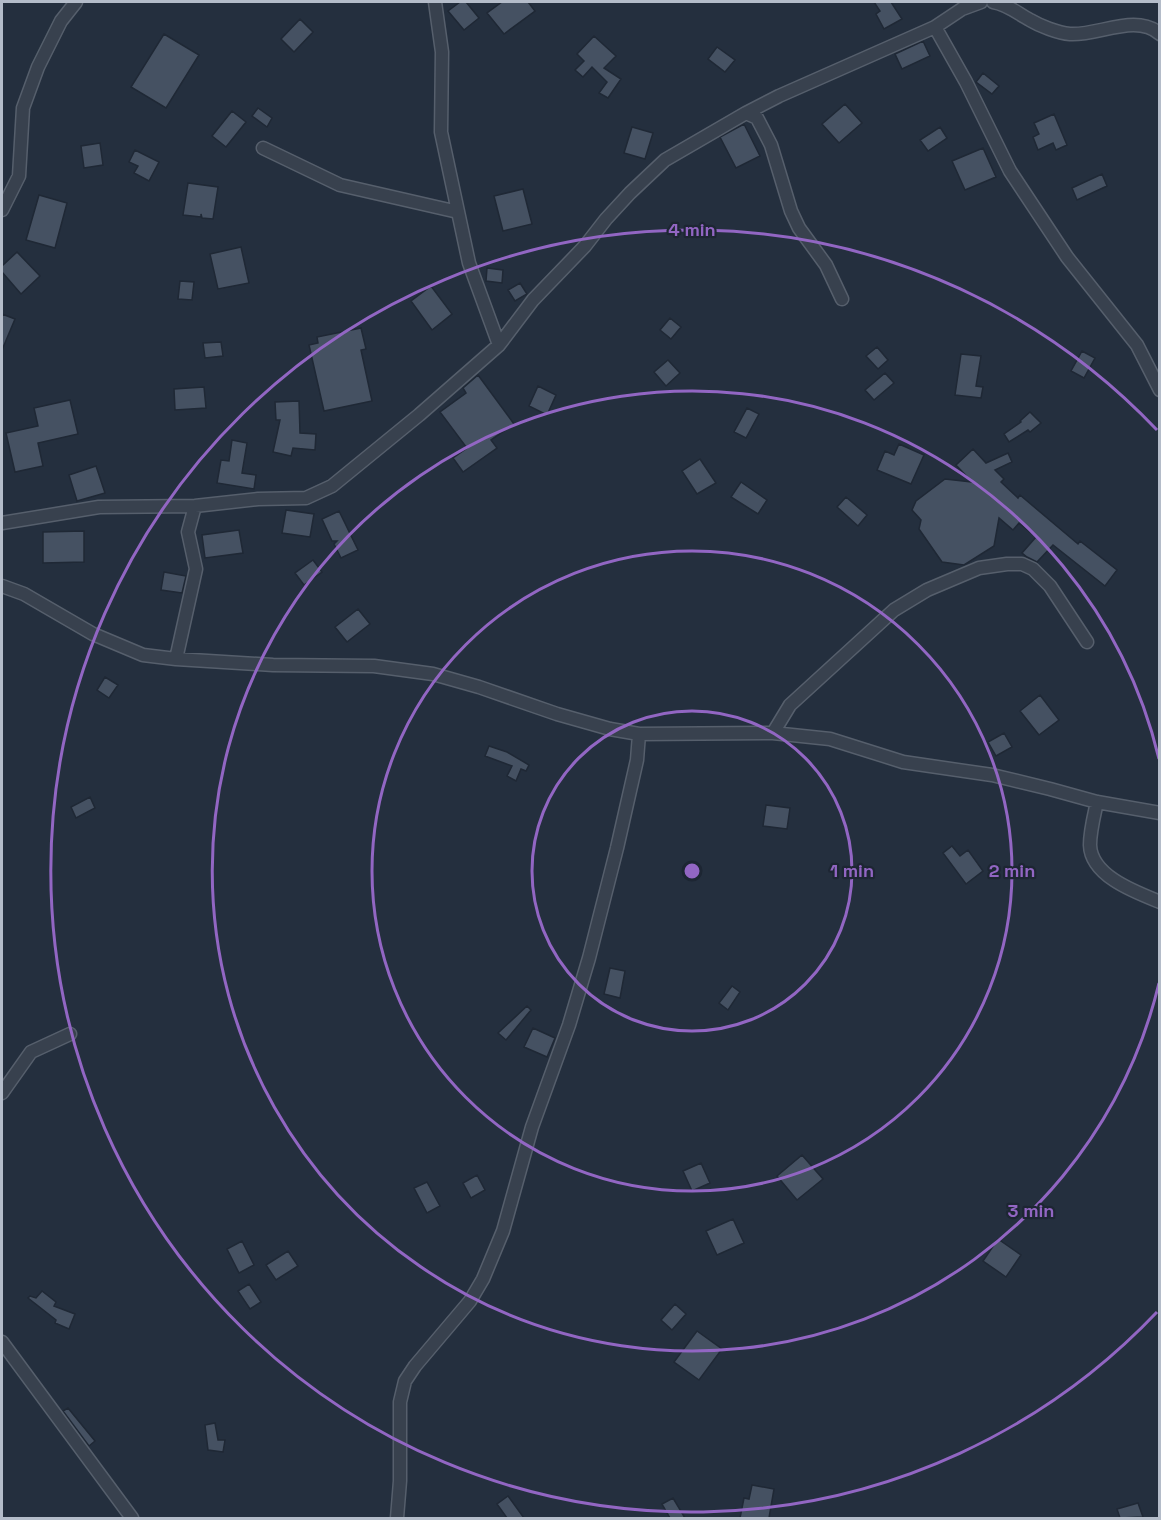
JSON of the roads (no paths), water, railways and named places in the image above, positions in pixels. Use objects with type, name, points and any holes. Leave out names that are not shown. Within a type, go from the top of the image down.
[{"type":"street","points":[[2,210],[19,176],[23,108],[38,67],[61,21],[76,2]]},
{"type":"street","points":[[435,2],[442,52],[441,132],[469,263],[499,345]]},
{"type":"street","points":[[2,523],[99,507],[195,506],[258,499],[306,498],[332,486],[499,345],[533,300],[585,246],[630,193],[665,160],[779,96],[935,27],[962,9],[981,2]]},
{"type":"street","points":[[993,2],[1004,4],[1033,22],[1069,34],[1125,26],[1151,27],[1160,34]]},
{"type":"street","points":[[935,27],[966,82],[1010,171],[1067,256],[1137,345],[1160,390]]},
{"type":"street","points":[[746,113],[757,118],[771,145],[791,212],[799,228],[826,265],[842,299]]},
{"type":"street","points":[[262,148],[340,186],[458,212]]},
{"type":"street","points":[[176,659],[196,569],[188,532],[195,506]]},
{"type":"street","points":[[773,733],[790,705],[894,610],[927,590],[979,568],[1022,564],[1033,569],[1050,586],[1087,642]]},
{"type":"street","points":[[2,586],[24,594],[93,634],[143,655],[273,665],[374,666],[433,674],[610,729],[639,734],[773,733],[830,740],[903,762],[992,775],[1097,802],[1160,813]]},
{"type":"street","points":[[397,1518],[400,1481],[400,1402],[405,1382],[415,1366],[470,1301],[483,1278],[503,1231],[532,1127],[569,1024],[589,958],[630,793],[637,760],[639,734]]},
{"type":"street","points":[[1097,802],[1090,846],[1094,861],[1125,887],[1160,902]]},
{"type":"street","points":[[2,1093],[31,1052],[70,1034]]},
{"type":"street","points":[[2,1342],[132,1518]]}]
